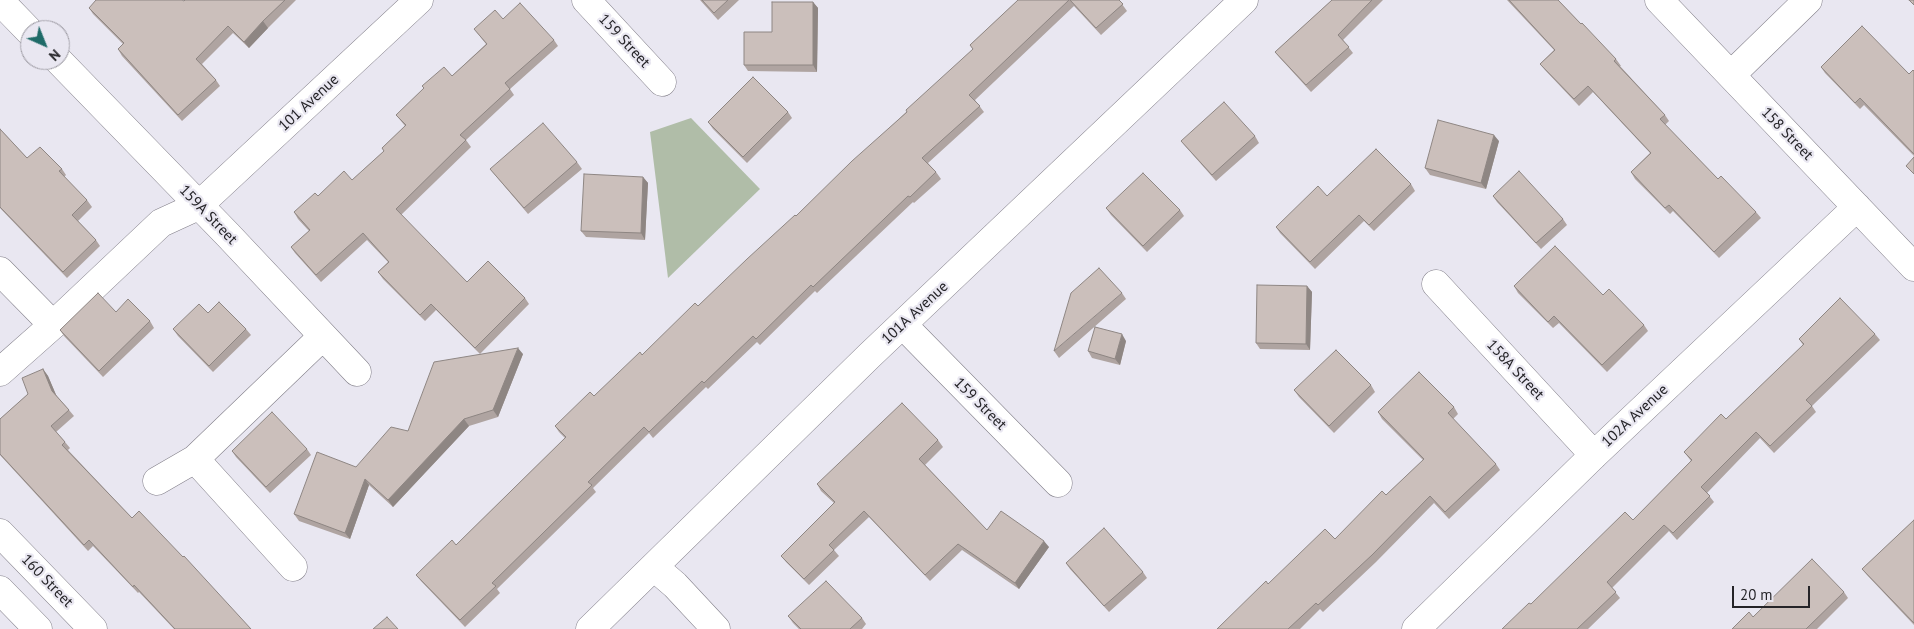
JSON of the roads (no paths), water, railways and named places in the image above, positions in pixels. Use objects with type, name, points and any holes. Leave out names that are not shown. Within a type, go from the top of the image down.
[{"type":"street","name":"101 Avenue","points":[[0,372],[53,325],[161,223],[198,206],[419,0]]},
{"type":"street","name":"159 Street","points":[[586,0],[662,82]]},
{"type":"street","name":"101A Avenue","points":[[590,629],[903,325],[1244,0]]},
{"type":"street","name":"158 Street","points":[[1659,0],[1914,268]]},
{"type":"street","points":[[1731,75],[1808,0]]},
{"type":"street","points":[[0,1],[20,22]]},
{"type":"street","name":"159A Street","points":[[68,70],[198,206],[228,234],[357,372]]},
{"type":"street","name":"102A Avenue","points":[[1416,629],[1594,455],[1858,207]]},
{"type":"street","points":[[0,271],[53,325]]},
{"type":"street","name":"158A Street","points":[[1436,284],[1594,455]]},
{"type":"street","name":"159 Street","points":[[903,325],[1058,483]]},
{"type":"street","points":[[157,481],[195,459],[323,336]]},
{"type":"street","points":[[195,459],[293,567]]},
{"type":"street","name":"160 Street","points":[[0,532],[93,629]]},
{"type":"street","points":[[654,567],[675,585],[716,629]]},
{"type":"street","points":[[0,590],[38,629]]}]
